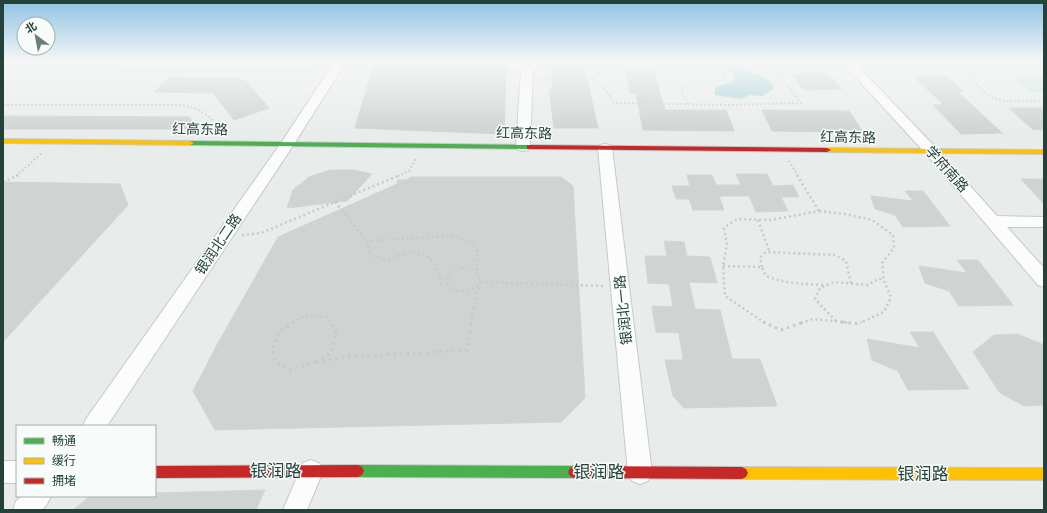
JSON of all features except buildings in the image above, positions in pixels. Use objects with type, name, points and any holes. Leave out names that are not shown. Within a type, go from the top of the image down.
[{"type":"street","name":"银润北二路","points":[[95,425],[287,144],[325,85]]},
{"type":"street","points":[[522,147],[526,85]]},
{"type":"street","name":"学府南路","points":[[869,85],[932,152],[1044,280]]},
{"type":"street","name":"红高东路","points":[[3,141],[1044,152]]},
{"type":"street","name":"银润北一路","points":[[605,148],[640,472]]},
{"type":"street","points":[[993,221],[1044,222]]},
{"type":"street","points":[[295,510],[311,471]]},
{"type":"street","name":"银润路","points":[[156,472],[311,471],[1044,474]]},
{"type":"street","points":[[3,472],[16,472]]},
{"type":"street","points":[[25,510],[38,497]]},
{"type":"street","points":[[37,510],[45,497]]},
{"type":"path","points":[[600,85],[604,88],[614,104],[756,106],[801,103],[787,85]]},
{"type":"path","points":[[688,85],[681,90],[688,104]]},
{"type":"path","points":[[977,85],[989,97],[1005,102],[1044,101]]},
{"type":"path","points":[[3,105],[183,105],[202,110],[217,126],[223,144]]},
{"type":"path","points":[[3,182],[9,180],[27,167],[53,142]]},
{"type":"path","points":[[224,236],[261,234],[410,171],[423,146]]},
{"type":"path","points":[[783,150],[819,211]]},
{"type":"path","points":[[335,202],[367,241],[369,250],[373,257],[379,256],[383,261],[412,252],[425,253],[438,266],[440,286],[447,284]]},
{"type":"path","points":[[819,211],[845,214],[872,220],[893,235],[894,248],[882,263],[884,279],[891,297],[884,312],[858,324],[813,319],[781,330],[760,321],[725,296],[723,266],[727,244],[724,228],[737,219],[758,220],[777,220],[819,211]]},
{"type":"path","points":[[758,220],[770,252]]},
{"type":"path","points":[[367,241],[454,236],[473,243],[478,252],[477,273],[481,282]]},
{"type":"path","points":[[826,285],[778,281],[766,276],[760,258],[766,252],[835,255],[846,261],[851,283]]},
{"type":"path","points":[[723,266],[762,267]]},
{"type":"path","points":[[477,273],[466,267],[452,272],[446,282],[452,291],[468,291],[479,286]]},
{"type":"path","points":[[836,322],[814,299],[820,288],[834,282],[868,285],[878,279],[884,279]]},
{"type":"path","points":[[481,282],[620,286]]},
{"type":"path","points":[[316,362],[331,353],[337,333],[327,317],[306,315],[280,331],[272,349],[276,362],[290,370],[316,362],[347,358],[467,350],[481,282]]},
{"type":"green space","points":[[1022,85],[1044,85],[1044,92],[1030,92]]},
{"type":"water","points":[[723,85],[772,85],[774,89],[762,96],[749,95],[741,99],[715,95],[715,87]]},
{"type":"traffic: fast","points":[[190,143],[530,147]]},
{"type":"traffic: fast","points":[[358,471],[574,472]]},
{"type":"traffic: slow","points":[[3,141],[190,143]]},
{"type":"traffic: slow","points":[[827,150],[1044,152]]},
{"type":"traffic: slow","points":[[742,473],[1044,474]]},
{"type":"traffic: jam","points":[[530,147],[827,150]]},
{"type":"traffic: jam","points":[[156,472],[358,471]]},
{"type":"traffic: jam","points":[[574,472],[742,473]]}]
